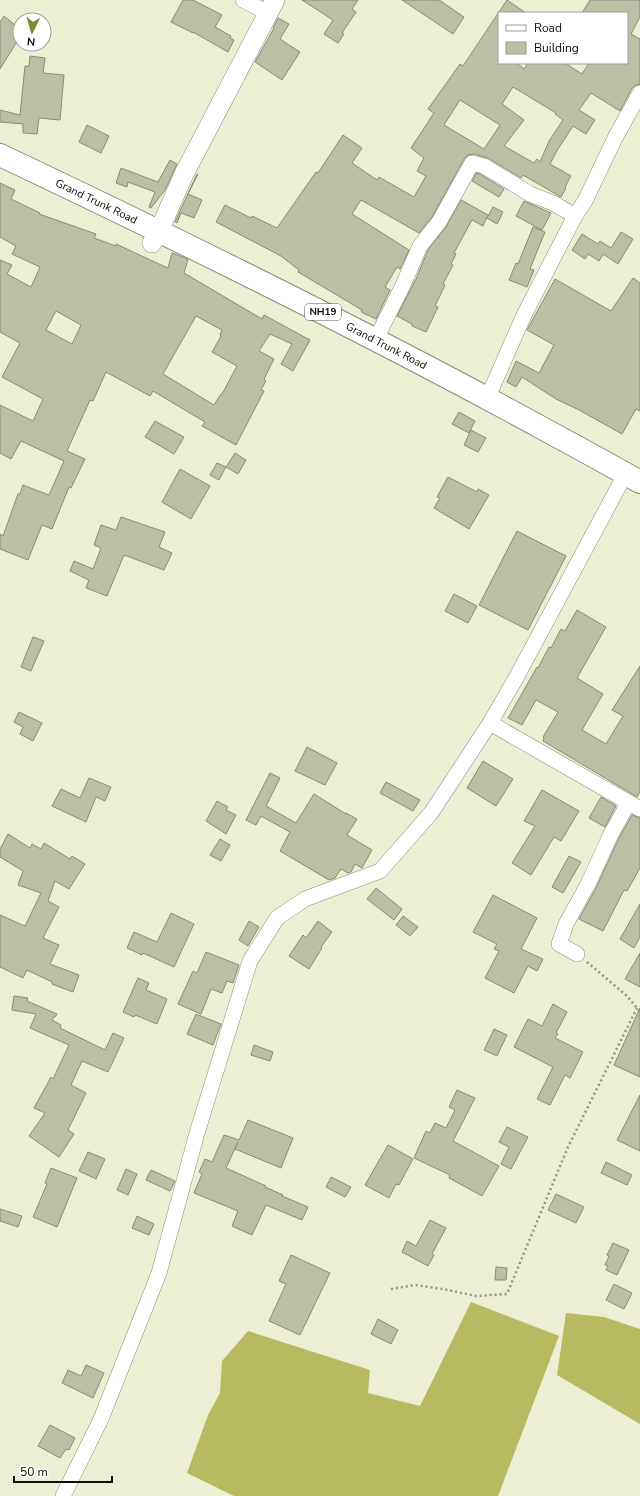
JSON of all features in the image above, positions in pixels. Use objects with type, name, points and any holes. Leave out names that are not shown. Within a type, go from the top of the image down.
[{"type":"highway","name":"Grand Trunk Road","points":[[0,155],[155,237],[370,347],[541,439],[630,483]]},
{"type":"highway","name":"Grand Trunk Road","points":[[0,171],[155,237],[376,339],[487,399],[630,483],[640,495]]},
{"type":"main road","points":[[155,237],[184,174],[271,6]]},
{"type":"street","points":[[243,0],[271,6]]},
{"type":"street","points":[[487,399],[524,315],[575,216],[585,201],[615,138],[640,93]]},
{"type":"street","points":[[376,339],[403,285],[420,246],[439,222],[472,163],[484,166],[530,194],[552,203],[575,216]]},
{"type":"street","points":[[63,1496],[101,1419],[158,1273],[197,1133],[250,961],[277,918],[305,899],[380,871],[431,813],[490,723],[630,483]]},
{"type":"street","points":[[490,723],[634,806],[611,834],[588,884],[566,924],[559,944],[577,954]]},
{"type":"path","points":[[577,954],[627,996],[636,1008],[640,1010]]},
{"type":"path","points":[[391,1289],[415,1285],[476,1296],[507,1294],[568,1148],[636,1008]]},
{"type":"shaded area","points":[[471,1302],[559,1336],[498,1496],[234,1496],[187,1473],[208,1415],[220,1393],[222,1361],[248,1331],[370,1370],[368,1393],[420,1406]]},
{"type":"shaded area","points":[[566,1313],[604,1317],[640,1329],[640,1424],[557,1375]]},
{"type":"building","points":[[183,0],[193,0],[222,15],[215,27],[231,36],[230,38],[234,40],[228,52],[193,32],[171,22]]},
{"type":"building","points":[[302,0],[358,0],[352,9],[356,12],[342,33],[344,34],[338,43],[324,34],[333,20]]},
{"type":"building","points":[[402,0],[439,0],[464,17],[453,34]]},
{"type":"building","points":[[507,0],[525,12],[499,12]]},
{"type":"building","points":[[590,0],[640,0],[640,17],[631,34],[640,39],[640,84],[632,88],[620,111],[591,93],[579,110],[595,120],[586,134],[573,126],[550,164],[571,176],[561,197],[523,175],[521,178],[488,158],[474,154],[468,155],[464,159],[432,217],[419,233],[361,200],[352,214],[409,250],[400,269],[397,267],[385,287],[390,290],[376,319],[361,312],[362,310],[298,272],[299,270],[281,256],[216,222],[225,205],[251,218],[252,216],[277,228],[316,172],[318,173],[343,135],[362,148],[352,163],[377,180],[379,177],[414,197],[426,176],[417,171],[424,158],[411,148],[434,113],[428,109],[460,64],[463,66],[498,14],[498,64],[518,64],[524,69],[527,64],[567,64],[582,74],[588,64],[628,64],[628,12],[583,12]],"holes":[[[513,87],[556,113],[555,114],[563,120],[549,141],[540,162],[537,159],[534,163],[504,146],[524,120],[502,104]],[[460,100],[500,125],[484,149],[444,125]]]},
{"type":"building","points":[[4,16],[12,22],[12,50],[0,69],[0,22]]},
{"type":"building","points":[[278,18],[289,24],[280,39],[300,52],[282,80],[255,62]]},
{"type":"building","points":[[30,56],[45,58],[43,73],[64,75],[60,120],[39,118],[37,134],[23,133],[23,124],[0,122],[0,110],[20,115],[25,66],[29,66]]},
{"type":"building","points":[[87,125],[109,136],[101,153],[79,142]]},
{"type":"building","points":[[170,160],[177,164],[165,190],[151,208],[149,207],[155,192],[128,182],[127,187],[116,183],[121,168],[158,182]]},
{"type":"building","points":[[476,173],[504,189],[499,197],[472,181]]},
{"type":"building","points":[[197,174],[188,194],[202,200],[194,218],[181,213],[177,223],[175,222]]},
{"type":"building","points":[[0,183],[15,190],[11,199],[40,213],[39,214],[96,234],[94,238],[116,246],[116,244],[168,268],[172,253],[188,259],[184,273],[262,319],[264,315],[310,340],[293,371],[281,364],[292,344],[270,334],[259,351],[274,359],[264,379],[266,381],[261,390],[264,391],[236,445],[202,426],[205,422],[153,391],[150,396],[106,372],[93,401],[90,400],[67,451],[85,459],[71,488],[69,487],[52,529],[42,525],[28,560],[0,549],[0,534],[3,536],[18,494],[20,494],[23,485],[49,495],[64,461],[21,441],[11,459],[0,453],[0,405],[33,421],[43,399],[2,377],[20,343],[0,332],[0,260],[12,265],[7,274],[31,287],[40,267],[12,254],[16,246],[0,237]],"holes":[[[56,311],[81,325],[72,344],[46,330]],[[196,316],[222,330],[221,336],[212,352],[237,366],[222,394],[214,405],[163,374]]]},
{"type":"building","points":[[461,200],[488,215],[483,226],[472,220],[454,253],[456,254],[451,264],[453,265],[443,284],[445,285],[435,306],[438,307],[426,332],[412,326],[412,324],[397,316],[416,279],[428,250],[446,227]]},
{"type":"building","points":[[524,201],[551,213],[542,230],[516,216]]},
{"type":"building","points":[[493,207],[503,212],[497,224],[487,218]]},
{"type":"building","points":[[533,227],[545,232],[530,269],[534,270],[527,287],[509,280],[516,263],[518,264]]},
{"type":"building","points":[[621,232],[633,239],[618,264],[603,254],[599,261],[588,254],[585,259],[572,250],[582,234],[598,244],[600,241],[611,248]]},
{"type":"building","points":[[633,278],[640,283],[640,411],[636,409],[622,434],[556,399],[522,377],[516,387],[507,382],[516,361],[539,373],[554,345],[527,330],[555,279],[611,311]]},
{"type":"building","points":[[459,412],[475,421],[469,433],[452,424]]},
{"type":"building","points":[[155,421],[184,437],[174,454],[145,437]]},
{"type":"building","points":[[471,430],[486,438],[478,452],[464,445]]},
{"type":"building","points":[[235,453],[246,460],[238,474],[226,467]]},
{"type":"building","points":[[217,463],[226,467],[219,480],[210,475]]},
{"type":"building","points":[[180,469],[210,486],[191,519],[162,502]]},
{"type":"building","points":[[448,477],[477,492],[478,489],[489,495],[469,529],[434,508],[440,498],[437,497]]},
{"type":"building","points":[[121,517],[165,532],[159,547],[172,553],[164,570],[124,555],[107,596],[86,588],[89,580],[70,571],[74,561],[93,569],[101,548],[94,545],[101,525],[116,530]]},
{"type":"building","points":[[517,531],[566,556],[528,630],[479,605]]},
{"type":"building","points":[[454,594],[477,606],[468,623],[445,611]]},
{"type":"building","points":[[577,610],[606,627],[577,678],[603,694],[582,730],[606,744],[623,716],[612,710],[640,666],[640,792],[637,797],[543,741],[543,737],[558,712],[536,700],[522,725],[508,718],[549,647],[551,648],[561,629],[565,631]]},
{"type":"building","points":[[33,637],[44,641],[31,671],[21,667]]},
{"type":"building","points":[[19,712],[42,723],[33,741],[20,734],[23,727],[14,722]]},
{"type":"building","points":[[307,747],[337,763],[325,785],[295,771]]},
{"type":"building","points":[[483,761],[513,779],[496,806],[467,788]]},
{"type":"building","points":[[270,773],[280,778],[266,806],[296,823],[314,794],[346,814],[357,819],[347,835],[372,850],[362,868],[355,864],[351,872],[348,873],[341,869],[335,878],[329,880],[280,851],[290,832],[261,816],[256,825],[246,820]]},
{"type":"building","points":[[89,778],[111,787],[105,801],[96,797],[86,822],[52,806],[61,789],[80,798]]},
{"type":"building","points":[[386,782],[420,800],[413,811],[380,793]]},
{"type":"building","points":[[542,790],[579,811],[561,841],[554,837],[531,875],[512,863],[535,826],[524,821]]},
{"type":"building","points":[[601,797],[616,806],[605,827],[589,818]]},
{"type":"building","points":[[217,801],[228,807],[226,810],[236,815],[226,834],[206,821]]},
{"type":"building","points":[[632,815],[640,818],[640,868],[627,891],[624,890],[603,931],[579,919]]},
{"type":"building","points":[[8,834],[30,848],[32,844],[41,849],[44,843],[70,859],[72,856],[85,864],[69,889],[55,881],[48,901],[59,907],[43,938],[59,945],[50,964],[79,975],[73,992],[52,984],[52,982],[27,970],[23,978],[0,967],[0,915],[25,926],[41,893],[18,885],[23,871],[0,857],[0,849]]},
{"type":"building","points":[[220,839],[230,845],[221,861],[210,855]]},
{"type":"building","points":[[569,856],[581,862],[563,893],[552,887]]},
{"type":"building","points":[[376,888],[402,909],[394,920],[367,899]]},
{"type":"building","points":[[493,895],[537,918],[521,949],[543,959],[537,971],[528,966],[514,993],[485,978],[499,951],[494,949],[497,944],[473,932]]},
{"type":"building","points":[[640,904],[640,937],[634,948],[620,939]]},
{"type":"building","points":[[171,913],[194,924],[174,967],[143,953],[142,955],[127,948],[134,932],[157,942]]},
{"type":"building","points":[[403,916],[418,927],[410,936],[396,925]]},
{"type":"building","points":[[249,921],[259,927],[248,946],[239,940]]},
{"type":"building","points":[[318,921],[332,932],[321,947],[322,948],[309,969],[289,956],[303,935],[306,938]]},
{"type":"building","points":[[206,952],[239,965],[233,983],[227,981],[222,993],[211,989],[201,1014],[178,1004],[193,971],[197,973]]},
{"type":"building","points":[[640,953],[640,987],[625,979]]},
{"type":"building","points":[[138,978],[149,983],[146,990],[167,999],[157,1024],[123,1012]]},
{"type":"building","points":[[14,996],[28,998],[27,1001],[57,1014],[52,1020],[61,1025],[60,1028],[105,1050],[113,1033],[124,1038],[108,1072],[82,1061],[71,1085],[86,1093],[68,1130],[74,1134],[59,1157],[29,1136],[45,1113],[34,1108],[51,1077],[53,1079],[69,1045],[30,1028],[36,1014],[12,1010]]},
{"type":"building","points":[[553,1004],[567,1012],[555,1038],[583,1052],[570,1078],[565,1075],[550,1105],[537,1099],[553,1067],[514,1047],[528,1019],[542,1026]]},
{"type":"building","points":[[640,1008],[640,1077],[614,1065]]},
{"type":"building","points":[[196,1014],[221,1024],[213,1045],[187,1034]]},
{"type":"building","points":[[494,1029],[507,1035],[497,1056],[484,1050]]},
{"type":"building","points":[[254,1045],[273,1052],[270,1061],[251,1055]]},
{"type":"building","points":[[457,1090],[475,1098],[453,1141],[499,1166],[482,1196],[449,1178],[450,1175],[414,1158],[426,1131],[430,1133],[435,1123],[446,1128],[455,1110],[449,1107]]},
{"type":"building","points":[[640,1095],[640,1151],[617,1140]]},
{"type":"building","points":[[248,1120],[293,1138],[281,1168],[235,1149],[238,1142],[226,1168],[266,1186],[265,1187],[283,1195],[282,1196],[308,1207],[302,1220],[266,1205],[252,1235],[232,1226],[238,1211],[194,1193],[202,1174],[199,1172],[205,1159],[212,1162],[224,1135],[239,1140]]},
{"type":"building","points":[[507,1127],[528,1137],[511,1169],[501,1164],[509,1147],[499,1142]]},
{"type":"building","points":[[388,1145],[413,1159],[399,1185],[396,1184],[389,1198],[365,1185]]},
{"type":"building","points":[[88,1152],[105,1159],[96,1179],[79,1171]]},
{"type":"building","points":[[606,1162],[632,1175],[627,1185],[601,1173]]},
{"type":"building","points":[[51,1168],[77,1178],[57,1227],[33,1217],[47,1184],[45,1183]]},
{"type":"building","points":[[126,1169],[137,1174],[128,1195],[117,1190]]},
{"type":"building","points":[[151,1170],[175,1181],[170,1191],[146,1180]]},
{"type":"building","points":[[331,1177],[351,1187],[345,1197],[326,1187]]},
{"type":"building","points":[[556,1194],[584,1207],[576,1223],[548,1210]]},
{"type":"building","points":[[0,1209],[22,1216],[18,1227],[0,1221]]},
{"type":"building","points":[[137,1216],[154,1224],[149,1235],[132,1228]]},
{"type":"building","points":[[430,1220],[446,1228],[432,1254],[434,1255],[428,1266],[402,1252],[407,1241],[416,1246]]},
{"type":"building","points":[[613,1243],[629,1250],[617,1275],[606,1270],[608,1266],[605,1265],[609,1256],[607,1255]]},
{"type":"building","points":[[291,1255],[330,1273],[300,1335],[269,1321],[286,1284],[279,1281]]},
{"type":"building","points":[[496,1267],[507,1268],[506,1280],[495,1280]]},
{"type":"building","points":[[614,1284],[632,1293],[624,1309],[606,1300]]},
{"type":"building","points":[[378,1319],[398,1330],[391,1344],[371,1334]]},
{"type":"building","points":[[86,1365],[104,1373],[93,1398],[62,1383],[68,1370],[81,1376]]},
{"type":"building","points":[[50,1425],[75,1438],[69,1450],[66,1449],[60,1458],[38,1446]]}]
